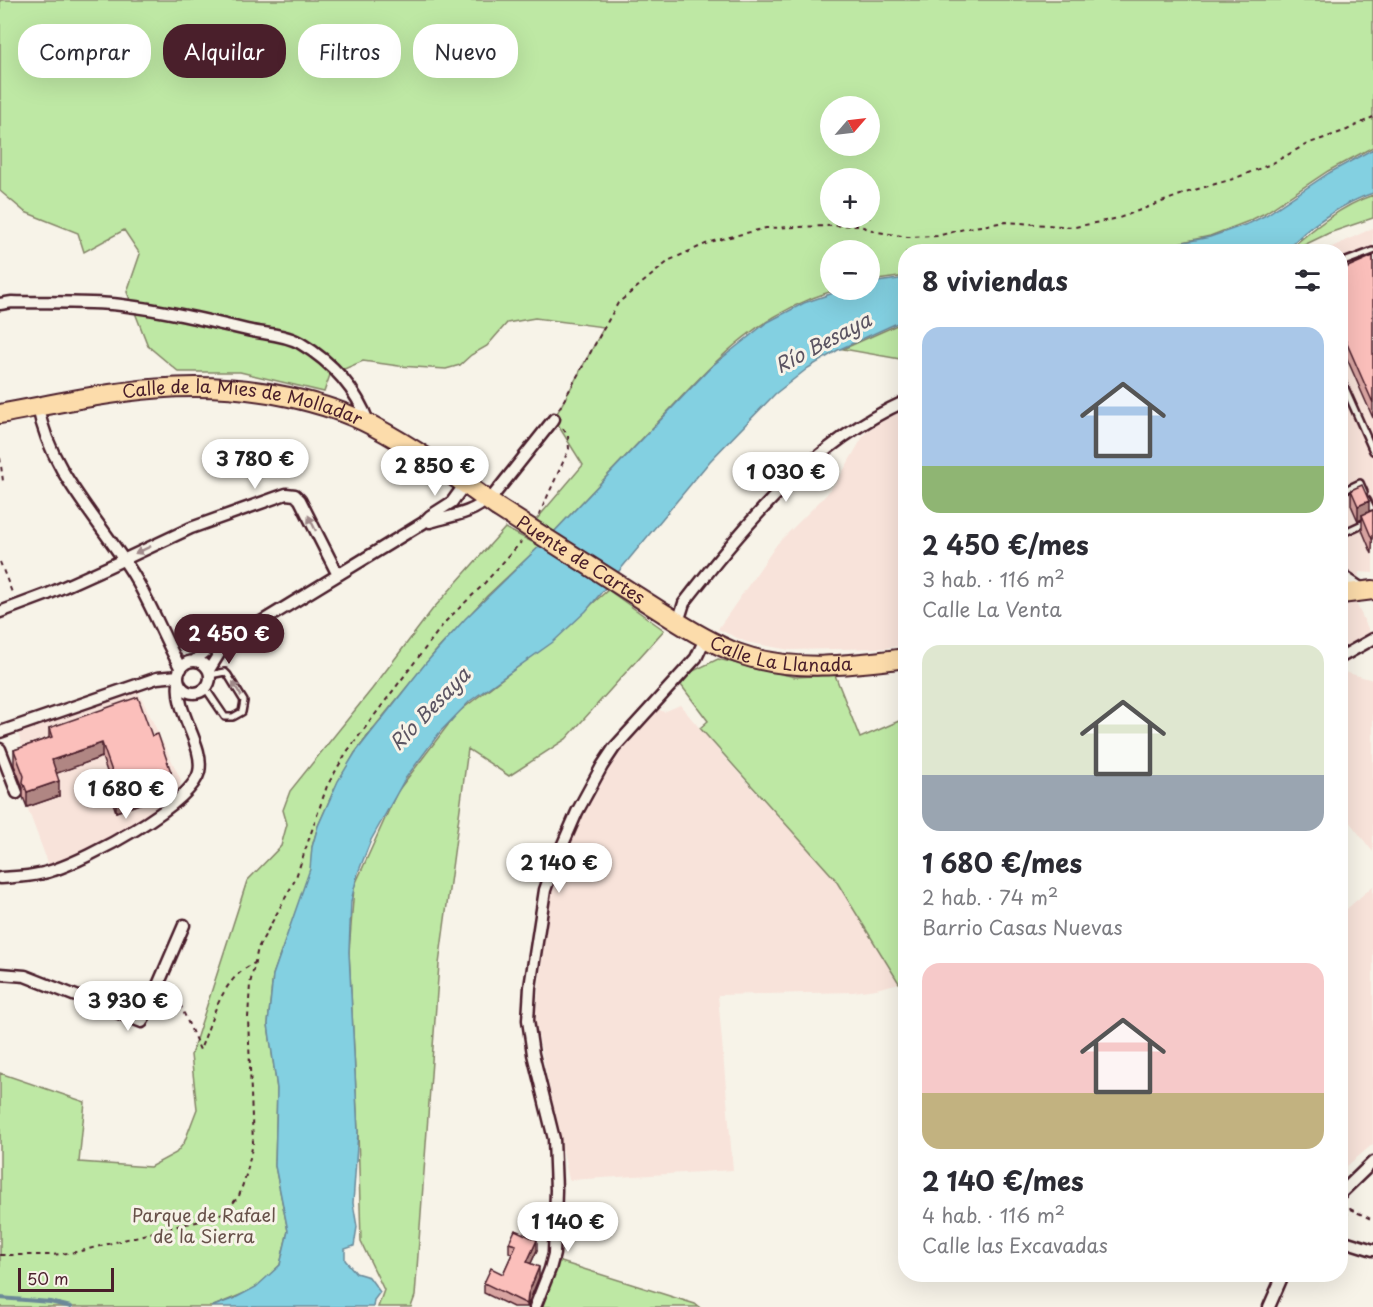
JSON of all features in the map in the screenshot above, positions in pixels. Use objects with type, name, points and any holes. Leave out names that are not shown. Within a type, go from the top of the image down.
[{"type":"highway","name":"Calle de la Mies de Molladar","points":[[0,414],[131,390],[174,386],[213,386],[269,392],[304,400],[369,424],[491,502]]},
{"type":"highway","name":"Puente de Cartes","points":[[491,502],[672,618]]},
{"type":"highway","name":"Calle La Llanada","points":[[672,618],[705,639],[746,656],[787,664],[824,665],[898,659]]},
{"type":"street","points":[[0,304],[12,302],[120,305],[216,322],[286,338],[298,342],[328,361],[356,396],[369,424]]},
{"type":"street","points":[[672,618],[779,490],[819,454],[850,431],[882,411],[898,404]]},
{"type":"street","points":[[38,407],[47,440],[66,477],[134,577],[168,644],[185,691],[199,693],[206,689],[210,673],[225,644]]},
{"type":"street","points":[[423,523],[472,510],[491,502],[554,419]]},
{"type":"street","points":[[0,878],[26,876],[68,865],[142,827],[183,793],[197,776],[199,765],[197,751],[182,709],[178,690],[185,664],[194,661],[216,645],[225,644],[423,523],[452,502],[465,484]]},
{"type":"street","points":[[0,612],[108,567],[190,528],[289,494],[297,497],[304,506],[338,575]]},
{"type":"street","points":[[536,1307],[554,1254],[556,1190],[554,1139],[533,1054],[528,1020],[532,975],[545,890],[577,812],[602,766],[615,748],[696,658],[705,639]]},
{"type":"street","points":[[1348,653],[1373,639]]},
{"type":"street","points":[[194,661],[204,664],[210,673]]},
{"type":"street","points":[[0,732],[147,681],[180,676]]},
{"type":"street","points":[[182,709],[191,693]]},
{"type":"street","points":[[0,749],[17,793]]},
{"type":"street","points":[[0,974],[25,976],[142,1022],[184,925]]},
{"type":"street","points":[[1348,1186],[1373,1162]]},
{"type":"street","points":[[1348,1242],[1373,1250]]},
{"type":"street","points":[[1269,1307],[1279,1282]]},
{"type":"lane","points":[[1348,260],[1373,250]]},
{"type":"lane","points":[[1348,395],[1373,451]]},
{"type":"lane","points":[[1348,489],[1360,483],[1373,512]]},
{"type":"lane","points":[[1348,531],[1373,519]]},
{"type":"lane","points":[[206,689],[225,717],[237,716],[243,710],[244,701],[228,675],[225,672],[210,673]]},
{"type":"path","points":[[536,520],[569,449],[567,433],[554,419],[618,303],[670,260],[710,242],[766,228],[857,225],[878,232],[907,237],[937,236],[1006,222],[1075,227],[1119,218],[1191,190],[1233,179],[1271,164],[1307,144],[1347,130],[1373,117]]},
{"type":"path","points":[[0,458],[3,481],[0,483]]},
{"type":"path","points":[[0,1255],[51,1255],[77,1252],[202,1221],[225,1212],[232,1206],[239,1196],[253,1143],[248,1018],[250,984],[258,948],[295,880],[327,786],[346,753],[446,622],[525,537]]},
{"type":"path","points":[[0,562],[18,606]]},
{"type":"path","points":[[158,984],[180,1004],[200,1050],[226,985],[243,968],[255,962]]},
{"type":"path","points":[[1348,1213],[1350,1209],[1373,1220]]},
{"type":"shaded area","points":[[1373,228],[1373,573],[1359,572],[1355,601],[1373,639],[1373,645],[1348,662],[1348,244],[1338,244]]},
{"type":"shaded area","points":[[898,412],[898,646],[790,650],[746,642],[718,629],[777,544],[838,480],[865,433],[886,417]]},
{"type":"shaded area","points":[[1348,673],[1373,680],[1373,852],[1348,820]]},
{"type":"shaded area","points":[[138,691],[181,780],[180,788],[171,799],[135,827],[49,866],[12,766],[26,761],[18,733]]},
{"type":"shaded area","points":[[680,705],[835,879],[898,983],[853,992],[718,995],[733,1170],[569,1180],[535,1020],[551,886],[595,786],[623,745],[656,708],[664,712]]},
{"type":"shaded area","points":[[1373,886],[1373,1144],[1348,1165],[1348,908]]},
{"type":"green space","points":[[0,0],[1373,0],[1373,147],[1328,171],[1249,221],[1210,236],[1178,243],[898,244],[898,277],[880,280],[880,240],[820,240],[820,296],[780,313],[737,343],[698,380],[553,533],[536,520],[583,465],[554,419],[604,327],[535,318],[507,323],[487,346],[471,355],[460,365],[446,369],[363,361],[330,375],[324,392],[240,372],[179,372],[148,346],[127,292],[140,254],[124,230],[84,252],[78,233],[25,212],[0,191]]},
{"type":"green space","points":[[1373,195],[1373,218],[1329,233],[1306,244],[1296,244],[1338,212]]},
{"type":"green space","points":[[898,325],[898,359],[843,349]]},
{"type":"green space","name":"Parque de Rafael de la Sierra","points":[[505,528],[540,546],[487,596],[436,651],[372,730],[355,753],[335,788],[318,826],[312,847],[311,869],[273,975],[268,1024],[277,1089],[275,1166],[288,1231],[280,1265],[250,1291],[211,1307],[0,1307],[0,1073],[85,1102],[79,1162],[150,1167],[176,1153],[184,1143],[197,1109],[191,1055],[247,881],[281,846],[287,824],[283,810],[290,791],[432,610]]},
{"type":"green space","points":[[608,590],[664,630],[566,739],[509,776],[468,749],[439,964],[415,1296],[411,1307],[378,1307],[384,1290],[361,1242],[349,952],[354,887],[397,792],[457,713],[536,653]]},
{"type":"green space","points":[[718,659],[795,677],[835,675],[860,738],[898,721],[898,981],[835,879],[700,728],[708,721],[681,685],[691,672]]},
{"type":"green space","points":[[558,1261],[695,1304],[699,1307],[541,1307]]},
{"type":"water","points":[[1373,149],[1373,193],[1350,202],[1327,216],[1292,244],[1175,244],[1210,237],[1250,223],[1329,173]]},
{"type":"water","name":"Río Besaya","points":[[898,279],[898,323],[838,350],[808,368],[775,394],[710,461],[586,611],[553,642],[470,701],[440,732],[405,779],[371,840],[358,873],[351,901],[349,952],[358,1132],[353,1203],[357,1227],[354,1246],[345,1249],[345,1260],[356,1273],[369,1277],[380,1292],[374,1300],[373,1307],[211,1307],[256,1287],[280,1265],[288,1231],[275,1166],[277,1089],[268,1024],[273,975],[310,869],[312,847],[318,826],[338,781],[355,753],[425,664],[465,619],[553,533],[712,366],[766,323],[804,303],[820,298],[820,300],[880,300],[880,282]]},
{"type":"building","points":[[1373,256],[1373,403],[1348,346],[1348,267]]},
{"type":"building","points":[[1362,485],[1369,501],[1358,506],[1351,490]]},
{"type":"building","points":[[1373,510],[1373,539],[1372,539],[1362,515]]},
{"type":"building","points":[[138,697],[152,736],[158,734],[171,772],[156,778],[157,783],[116,797],[112,786],[115,785],[113,780],[115,780],[102,743],[52,760],[59,781],[27,792],[23,782],[24,776],[14,750],[52,737],[49,728]]},
{"type":"building","points":[[515,1230],[537,1240],[527,1262],[539,1267],[528,1294],[527,1304],[484,1283],[491,1268],[503,1274],[516,1245],[509,1243]]},
{"type":"waterway","points":[[0,1298],[50,1302],[71,1307]]}]
